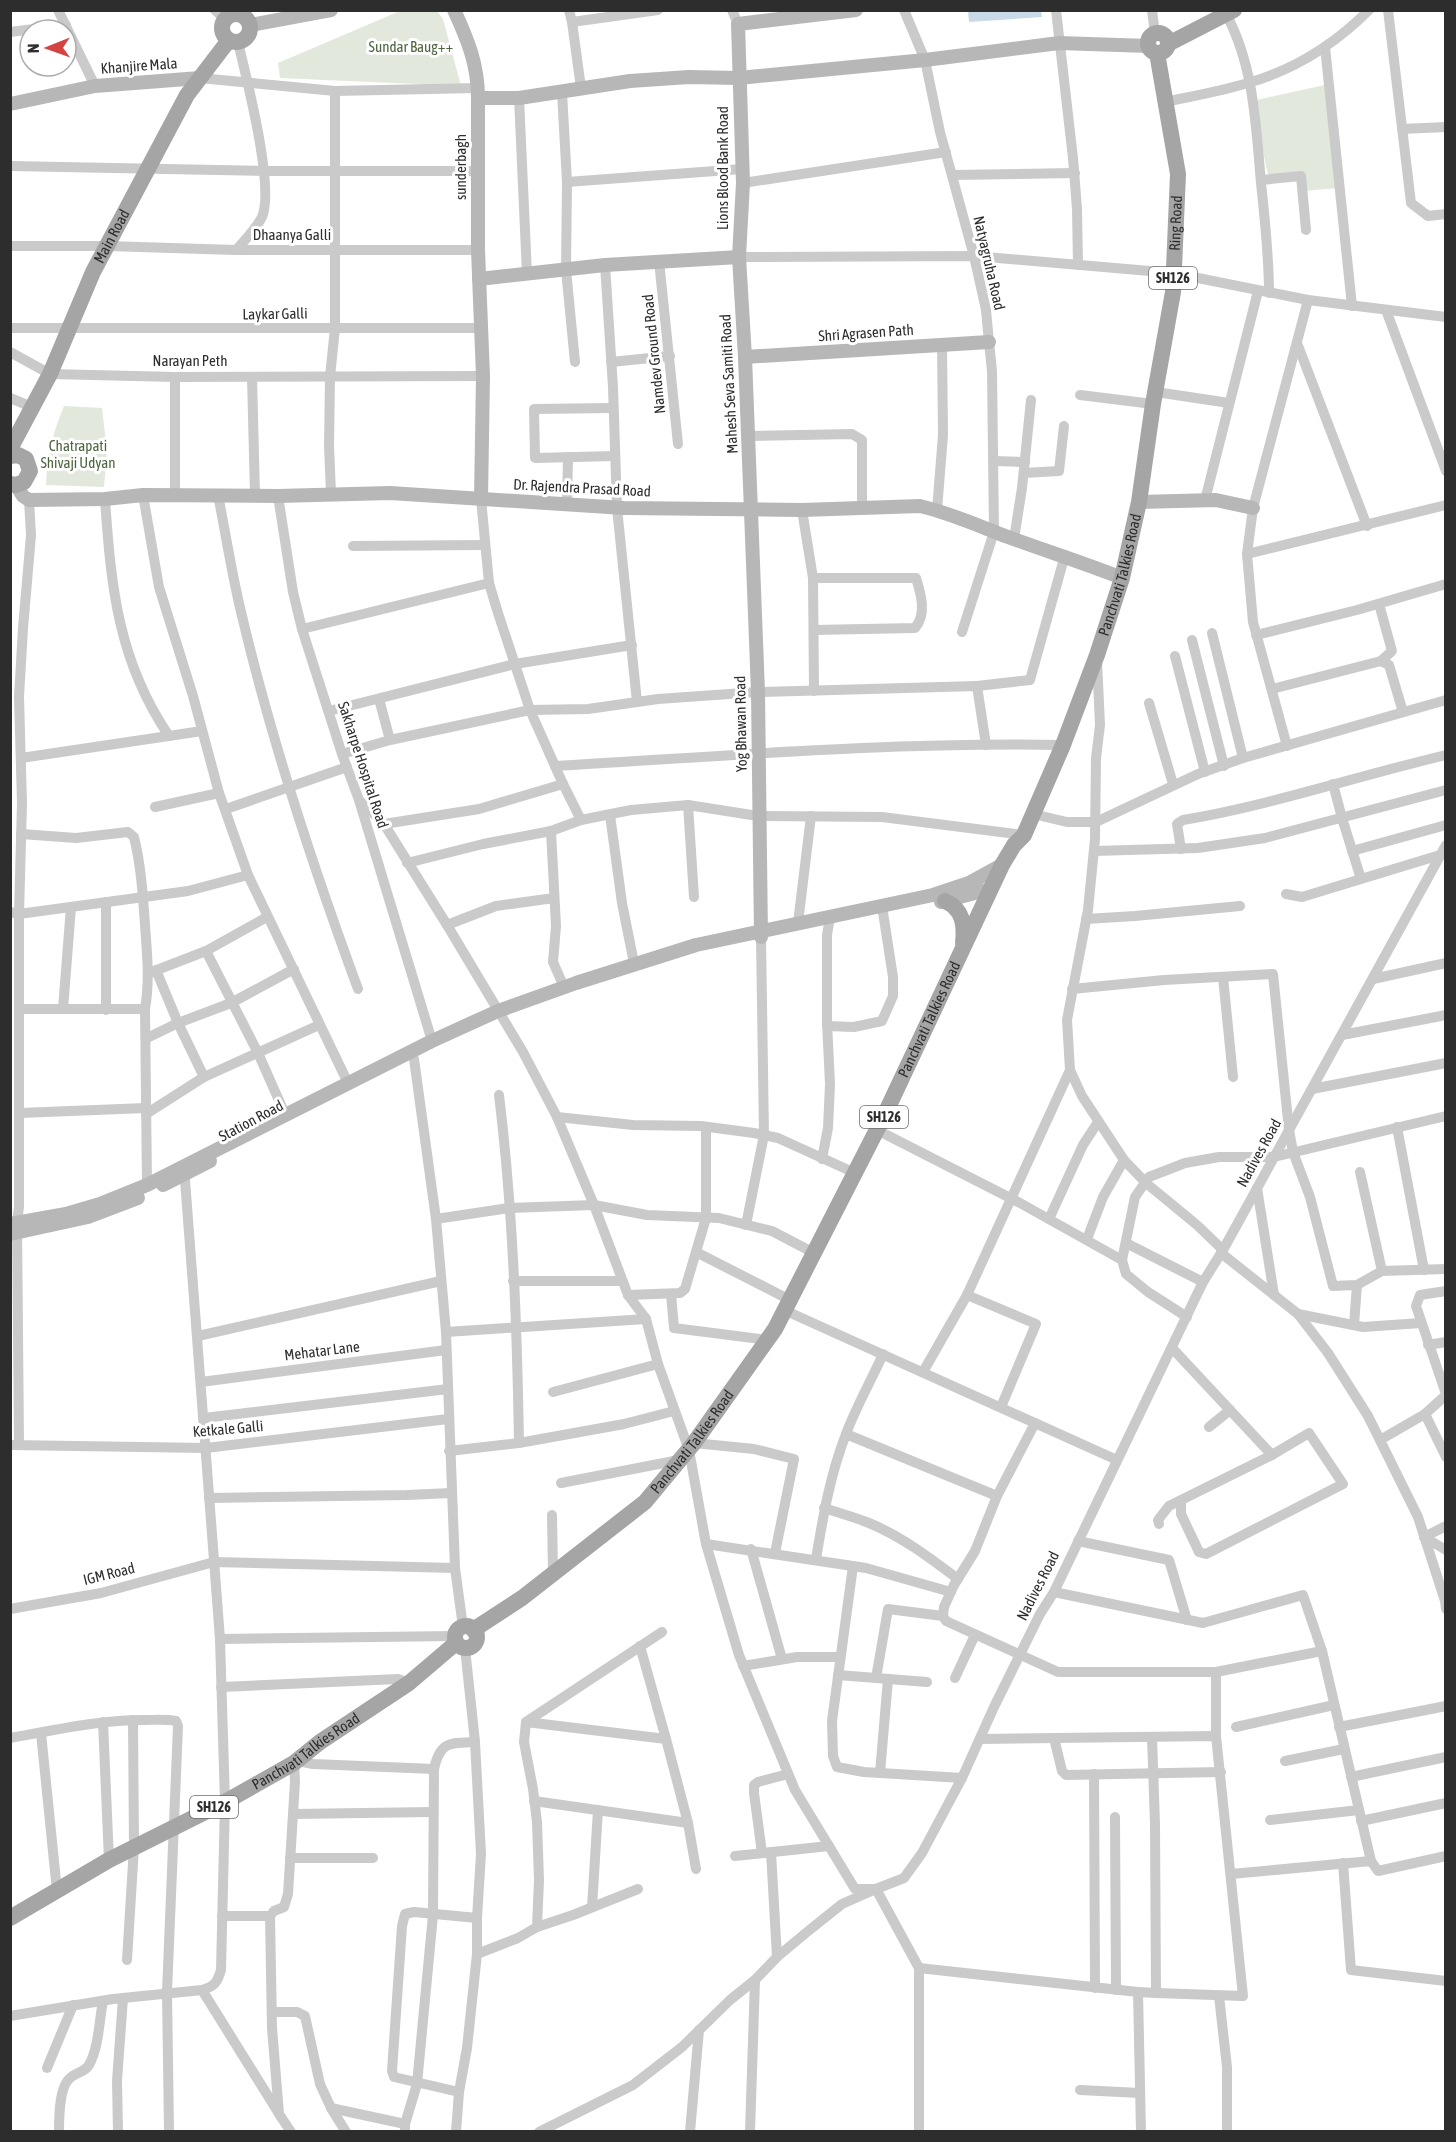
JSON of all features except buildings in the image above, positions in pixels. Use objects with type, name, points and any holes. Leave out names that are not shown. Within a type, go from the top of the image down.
[{"type":"main road","points":[[245,17],[249,35],[242,41],[233,41],[223,33],[220,15],[233,14],[245,17],[331,10]]},
{"type":"main road","name":"sunderbagh","points":[[454,10],[471,47],[477,70],[478,250],[483,376],[481,499]]},
{"type":"main road","points":[[739,78],[738,24],[772,15],[856,10]]},
{"type":"main road","points":[[478,93],[519,98],[630,81],[672,78],[739,78],[925,60],[1059,43],[1157,44],[1231,12]]},
{"type":"main road","name":"Main Road","points":[[11,450],[50,374],[107,246],[187,95],[233,41]]},
{"type":"main road","name":"Ring Road","points":[[1139,502],[1173,291],[1178,174],[1164,102],[1157,44]]},
{"type":"main road","name":"Khanjire Mala","points":[[10,104],[95,86],[200,78]]},
{"type":"main road","name":"Lions Blood Bank Road","points":[[739,78],[742,176],[739,257]]},
{"type":"main road","points":[[479,279],[604,265],[739,257]]},
{"type":"main road","name":"Mahesh Seva Samiti Road","points":[[739,257],[746,357],[751,510]]},
{"type":"main road","name":"Shri Agrasen Path","points":[[746,357],[989,342]]},
{"type":"main road","points":[[11,450],[22,457],[30,467],[27,479],[13,484],[29,500]]},
{"type":"main road","name":"Dr. Rajendra Prasad Road","points":[[29,500],[105,499],[143,495],[278,496],[390,493],[617,508],[802,510],[920,506],[938,510],[994,532],[1065,555],[1122,578]]},
{"type":"main road","points":[[1139,502],[1216,500],[1253,508]]},
{"type":"main road","name":"Panchvati Talkies Road","points":[[10,1918],[109,1860],[225,1802],[297,1761],[320,1742],[409,1683],[463,1637],[522,1598],[645,1502],[688,1451],[775,1329],[877,1130],[1002,865],[1014,845],[1024,835],[1063,745],[1097,656],[1122,578],[1139,502]]},
{"type":"main road","name":"Yog Bhawan Road","points":[[751,510],[758,692],[761,934]]},
{"type":"main road","points":[[883,910],[956,889],[1002,865]]},
{"type":"main road","points":[[499,1014],[564,987],[696,945],[883,910],[945,901],[990,889]]},
{"type":"main road","points":[[945,901],[956,908],[960,914],[964,924],[963,946]]},
{"type":"main road","points":[[499,1014],[662,961],[734,943],[798,923],[829,921]]},
{"type":"main road","name":"Station Road","points":[[14,1228],[100,1204],[185,1169],[381,1073],[412,1056],[432,1041],[499,1014]]},
{"type":"main road","name":"Station Road","points":[[14,1228],[56,1226],[112,1209],[285,1114],[348,1083],[444,1042],[499,1014]]},
{"type":"street","points":[[569,10],[581,88]]},
{"type":"street","points":[[572,22],[658,10]]},
{"type":"street","points":[[732,10],[738,24]]},
{"type":"street","name":"Natyagruha Road","points":[[904,10],[925,60],[940,132],[974,256],[986,310],[989,342],[994,532],[962,632]]},
{"type":"street","points":[[1056,10],[1075,173],[1078,265]]},
{"type":"street","points":[[1152,10],[1157,44]]},
{"type":"street","points":[[1164,102],[1250,83],[1277,73],[1325,47],[1353,27],[1369,10]]},
{"type":"street","points":[[1388,10],[1411,203],[1428,216],[1446,214]]},
{"type":"street","points":[[1205,500],[1229,403],[1264,292],[1269,260],[1250,83],[1231,12]]},
{"type":"street","points":[[233,41],[247,82],[265,171],[263,215],[236,250]]},
{"type":"street","points":[[1325,47],[1352,306]]},
{"type":"street","points":[[78,50],[95,86]]},
{"type":"street","points":[[200,78],[335,91],[478,93]]},
{"type":"street","points":[[331,493],[330,377],[335,328],[335,91]]},
{"type":"street","points":[[562,92],[567,182],[566,270],[575,362]]},
{"type":"street","points":[[519,98],[527,274]]},
{"type":"street","points":[[1402,129],[1446,128]]},
{"type":"street","points":[[567,182],[742,176],[946,152]]},
{"type":"street","points":[[10,166],[265,171],[477,171]]},
{"type":"street","points":[[952,175],[1075,173]]},
{"type":"street","points":[[1261,180],[1301,176],[1306,230]]},
{"type":"street","name":"Dhaanya Galli","points":[[10,246],[236,250],[478,250]]},
{"type":"street","points":[[739,257],[974,256],[1173,273],[1308,300],[1446,317]]},
{"type":"street","name":"Namdev Ground Road","points":[[659,261],[678,444]]},
{"type":"street","points":[[604,265],[614,408],[617,508],[637,702]]},
{"type":"street","points":[[1287,746],[1256,635],[1250,599],[1247,554],[1253,508],[1308,300]]},
{"type":"street","points":[[1386,310],[1446,471]]},
{"type":"street","name":"Laykar Galli","points":[[10,328],[481,328]]},
{"type":"street","points":[[1297,343],[1367,526]]},
{"type":"street","points":[[938,510],[943,435],[942,344]]},
{"type":"street","points":[[10,352],[50,374]]},
{"type":"street","points":[[611,362],[670,356]]},
{"type":"street","name":"Narayan Peth","points":[[50,374],[175,377],[483,376]]},
{"type":"street","points":[[252,376],[255,495]]},
{"type":"street","points":[[175,377],[175,496]]},
{"type":"street","points":[[1080,395],[1229,403]]},
{"type":"street","points":[[10,398],[32,407]]},
{"type":"street","points":[[1014,539],[1024,468],[1030,400]]},
{"type":"street","points":[[614,408],[534,409],[535,458],[615,456]]},
{"type":"street","points":[[993,461],[1024,468],[1059,471],[1064,426]]},
{"type":"street","points":[[748,436],[852,434],[862,440],[862,507]]},
{"type":"street","points":[[567,505],[568,457]]},
{"type":"street","points":[[143,495],[159,588],[219,793],[248,874],[267,917],[348,1083]]},
{"type":"street","points":[[218,495],[242,615],[289,786],[323,892],[358,989]]},
{"type":"street","name":"Sakharpe Hospital Road","points":[[278,496],[293,592],[302,629],[359,800],[432,1041]]},
{"type":"street","points":[[105,499],[112,587],[121,632],[140,686],[169,736]]},
{"type":"street","points":[[481,499],[489,583],[530,710],[581,820]]},
{"type":"street","points":[[15,1444],[14,1228],[19,1207],[20,1113],[15,913],[21,834],[19,697],[22,628],[31,535],[29,500]]},
{"type":"street","points":[[1247,554],[1446,505]]},
{"type":"street","points":[[802,510],[813,578],[814,691]]},
{"type":"street","points":[[353,546],[484,545]]},
{"type":"street","points":[[342,754],[530,710],[588,709],[637,702],[758,692],[977,686],[1030,680],[1065,555]]},
{"type":"street","points":[[813,578],[916,578],[923,608],[920,622],[915,628],[814,630]]},
{"type":"street","points":[[302,629],[489,583]]},
{"type":"street","points":[[1256,635],[1379,604],[1446,584]]},
{"type":"street","points":[[1272,689],[1381,661],[1392,651],[1379,604]]},
{"type":"street","points":[[1212,633],[1244,758]]},
{"type":"street","points":[[1192,640],[1224,766]]},
{"type":"street","points":[[329,711],[515,664],[632,645]]},
{"type":"street","points":[[1097,656],[1100,725],[1096,758],[1096,822],[1086,919],[1067,1020],[1070,1070],[1082,1096],[1124,1160],[1146,1183],[1197,1225],[1222,1251],[1298,1314],[1328,1353],[1368,1416],[1418,1517],[1446,1609]]},
{"type":"street","points":[[1175,656],[1205,772]]},
{"type":"street","points":[[1381,661],[1389,665],[1403,712]]},
{"type":"street","points":[[977,686],[986,745]]},
{"type":"street","points":[[379,699],[390,741]]},
{"type":"street","points":[[1033,814],[1067,822],[1096,822],[1173,784],[1244,758],[1446,700]]},
{"type":"street","points":[[1149,703],[1173,784]]},
{"type":"street","points":[[21,758],[202,731]]},
{"type":"street","points":[[555,766],[758,753],[986,745],[1063,745]]},
{"type":"street","points":[[1181,849],[1177,824],[1183,820],[1232,812],[1446,755]]},
{"type":"street","points":[[226,809],[347,767]]},
{"type":"street","points":[[384,824],[479,809],[563,784]]},
{"type":"street","points":[[1333,784],[1361,879]]},
{"type":"street","points":[[1094,851],[1197,848],[1265,838],[1446,790]]},
{"type":"street","points":[[155,807],[219,793]]},
{"type":"street","points":[[359,800],[384,824],[523,1052],[557,1117],[628,1295],[646,1319],[658,1364],[688,1451],[706,1544],[743,1666],[788,1774],[795,1790],[855,1889],[876,1888],[919,1968],[919,2132]]},
{"type":"street","points":[[688,805],[694,897]]},
{"type":"street","points":[[407,863],[483,844],[551,831],[581,820],[631,810],[688,805],[758,816],[882,817],[1024,835]]},
{"type":"street","points":[[610,815],[622,903],[634,963]]},
{"type":"street","points":[[798,923],[811,816]]},
{"type":"street","points":[[1352,851],[1446,825]]},
{"type":"street","points":[[551,831],[556,926],[553,962],[564,987]]},
{"type":"street","points":[[21,834],[76,838],[128,832],[132,834],[135,841],[152,971],[146,1009],[147,1185]]},
{"type":"street","points":[[1286,894],[1302,897],[1443,850]]},
{"type":"street","name":"Nadives Road","points":[[539,2132],[633,2085],[699,2030],[777,1957],[842,1904],[904,1878],[922,1853],[962,1778],[1040,1614],[1054,1592],[1203,1282],[1443,850]]},
{"type":"street","points":[[15,913],[188,891],[248,874]]},
{"type":"street","points":[[447,925],[496,906],[554,898]]},
{"type":"street","points":[[106,902],[106,1010]]},
{"type":"street","points":[[1086,919],[1240,906]]},
{"type":"street","points":[[63,1008],[71,907]]},
{"type":"street","points":[[827,1026],[854,1027],[882,1021],[893,996],[893,977],[883,910]]},
{"type":"street","points":[[152,971],[206,951],[267,917]]},
{"type":"street","points":[[822,1159],[828,1128],[830,1084],[827,1026],[829,921]]},
{"type":"street","points":[[747,1225],[764,1135],[761,934]]},
{"type":"street","points":[[206,951],[258,1053],[285,1114]]},
{"type":"street","points":[[1373,979],[1446,963]]},
{"type":"street","points":[[147,1038],[178,1023],[231,1003],[294,969]]},
{"type":"street","points":[[152,971],[204,1077]]},
{"type":"street","points":[[1072,989],[1273,974],[1293,1152],[1310,1197],[1333,1286],[1357,1285],[1382,1271],[1446,1269]]},
{"type":"street","points":[[1223,977],[1233,1077]]},
{"type":"street","points":[[19,1010],[146,1009]]},
{"type":"street","points":[[1342,1035],[1446,1015]]},
{"type":"street","points":[[20,1113],[146,1111],[204,1077],[319,1025]]},
{"type":"street","points":[[412,1056],[436,1219],[446,1332],[454,1568],[475,1742],[481,1854],[477,1954],[456,2132]]},
{"type":"street","points":[[1312,1089],[1446,1063]]},
{"type":"street","points":[[923,1372],[967,1295],[1070,1070]]},
{"type":"street","points":[[499,1095],[508,1164],[519,1443]]},
{"type":"street","points":[[1187,1317],[1125,1274],[1122,1260],[1136,1197],[1149,1178],[1185,1163],[1219,1157],[1274,1157],[1446,1116]]},
{"type":"street","points":[[557,1117],[633,1125],[706,1127],[764,1135],[778,1138],[855,1173]]},
{"type":"street","points":[[1048,1219],[1083,1145],[1098,1122]]},
{"type":"street","points":[[628,1295],[671,1294],[680,1293],[685,1289],[706,1218],[706,1127]]},
{"type":"street","points":[[1397,1127],[1424,1270]]},
{"type":"street","points":[[877,1130],[1010,1198],[1122,1260]]},
{"type":"street","points":[[1087,1239],[1103,1197],[1124,1160]]},
{"type":"street","points":[[10,2016],[167,1992],[202,1990],[213,1987],[221,1970],[225,1802],[220,1640],[185,1169]]},
{"type":"street","points":[[1359,1172],[1382,1271]]},
{"type":"street","points":[[1257,1188],[1274,1295]]},
{"type":"street","points":[[436,1219],[509,1208],[594,1205],[648,1215],[719,1218],[772,1231],[814,1253]]},
{"type":"street","points":[[1126,1243],[1203,1282]]},
{"type":"street","points":[[696,1252],[787,1305],[883,1354],[1117,1460]]},
{"type":"street","points":[[198,1336],[441,1281]]},
{"type":"street","points":[[513,1281],[622,1281]]},
{"type":"street","points":[[1354,1325],[1357,1285]]},
{"type":"street","points":[[1380,1440],[1425,1414],[1446,1394],[1416,1306],[1420,1295],[1446,1290]]},
{"type":"street","points":[[671,1294],[674,1328],[768,1340]]},
{"type":"street","points":[[967,1295],[1036,1324],[1001,1407]]},
{"type":"street","points":[[1298,1314],[1363,1327],[1421,1323]]},
{"type":"street","points":[[446,1332],[646,1319]]},
{"type":"street","points":[[1428,1346],[1446,1342]]},
{"type":"street","points":[[1172,1348],[1272,1455]]},
{"type":"street","name":"Mehatar Lane","points":[[201,1382],[446,1350]]},
{"type":"street","points":[[816,1559],[832,1475],[846,1434],[883,1354]]},
{"type":"street","points":[[553,1392],[658,1364]]},
{"type":"street","points":[[204,1418],[447,1389]]},
{"type":"street","points":[[1209,1427],[1230,1410]]},
{"type":"street","points":[[449,1451],[519,1443],[624,1424],[674,1411]]},
{"type":"street","points":[[1425,1414],[1446,1457]]},
{"type":"street","name":"Ketkale Galli","points":[[15,1444],[206,1448],[448,1419]]},
{"type":"street","points":[[1035,1423],[997,1496],[975,1551],[944,1607],[943,1616],[946,1621],[1058,1672],[1216,1672],[1322,1652]]},
{"type":"street","points":[[1159,1524],[1158,1520],[1170,1506],[1272,1455],[1309,1432],[1343,1484],[1206,1554],[1199,1552],[1181,1514],[1181,1501]]},
{"type":"street","points":[[846,1434],[997,1496]]},
{"type":"street","points":[[561,1483],[688,1451],[754,1449],[794,1459],[775,1553]]},
{"type":"street","points":[[209,1498],[451,1493]]},
{"type":"street","points":[[824,1508],[870,1523],[891,1534],[930,1558],[958,1579]]},
{"type":"street","points":[[552,1515],[553,1573]]},
{"type":"street","points":[[1424,1537],[1446,1526]]},
{"type":"street","points":[[1424,1537],[1446,1550]]},
{"type":"street","points":[[1078,1541],[1169,1560],[1187,1620]]},
{"type":"street","points":[[706,1544],[853,1566],[951,1592]]},
{"type":"street","points":[[751,1549],[782,1659]]},
{"type":"street","name":"IGM Road","points":[[10,1609],[101,1593],[214,1562],[454,1568]]},
{"type":"street","points":[[853,1566],[832,1728],[833,1756],[837,1767],[864,1772],[962,1778]]},
{"type":"street","points":[[1054,1592],[1203,1623],[1303,1595],[1322,1652],[1371,1861],[1378,1871],[1446,1856]]},
{"type":"street","points":[[876,1678],[888,1609],[943,1616]]},
{"type":"street","points":[[526,1722],[662,1632]]},
{"type":"street","points":[[955,1678],[975,1635]]},
{"type":"street","points":[[220,1640],[463,1637]]},
{"type":"street","points":[[640,1646],[688,1823],[696,1869]]},
{"type":"street","points":[[743,1666],[782,1659],[840,1657]]},
{"type":"street","points":[[919,1968],[1138,1992],[1243,1996],[1216,1736],[1216,1672]]},
{"type":"street","points":[[838,1675],[927,1682]]},
{"type":"street","points":[[221,1687],[398,1679],[409,1683]]},
{"type":"street","points":[[880,1773],[888,1679]]},
{"type":"street","points":[[1236,1727],[1334,1705]]},
{"type":"street","points":[[1339,1727],[1446,1706]]},
{"type":"street","points":[[127,1960],[134,1847],[133,1720]]},
{"type":"street","points":[[10,1738],[103,1722],[176,1721],[178,1726],[167,1992],[169,2132]]},
{"type":"street","points":[[103,1722],[109,1860]]},
{"type":"street","points":[[526,1722],[666,1739]]},
{"type":"street","points":[[526,1722],[524,1742],[534,1801],[539,1880],[537,1928]]},
{"type":"street","points":[[41,1732],[57,1891]]},
{"type":"street","points":[[980,1739],[1216,1736]]},
{"type":"street","points":[[1152,1737],[1156,1993]]},
{"type":"street","points":[[1054,1738],[1062,1771],[1066,1775],[1221,1772]]},
{"type":"street","points":[[331,2108],[405,2128],[417,2084],[433,1915],[434,1769],[440,1750],[447,1744],[475,1742]]},
{"type":"street","points":[[1285,1761],[1344,1749]]},
{"type":"street","points":[[1351,1777],[1446,1757]]},
{"type":"street","points":[[279,2114],[272,2012],[270,1916],[274,1911],[284,1907],[288,1894],[297,1761],[313,1764],[434,1769]]},
{"type":"street","points":[[777,1957],[766,1853],[754,1785],[788,1774]]},
{"type":"street","points":[[1094,1774],[1095,1988]]},
{"type":"street","points":[[534,1801],[688,1823]]},
{"type":"street","points":[[1270,1820],[1360,1816],[1446,1803]]},
{"type":"street","points":[[592,1907],[598,1810]]},
{"type":"street","points":[[293,1814],[432,1812]]},
{"type":"street","points":[[1115,1817],[1116,1990]]},
{"type":"street","points":[[735,1856],[830,1846]]},
{"type":"street","points":[[290,1858],[373,1858]]},
{"type":"street","points":[[1231,1874],[1371,1861]]},
{"type":"street","points":[[1343,1863],[1351,1970],[1446,1981]]},
{"type":"street","points":[[477,1954],[638,1889]]},
{"type":"street","points":[[459,2092],[393,2077],[402,1926],[405,1914],[414,1912],[477,1918]]},
{"type":"street","points":[[222,1916],[270,1916]]},
{"type":"street","points":[[750,2132],[755,1980]]},
{"type":"street","points":[[202,1990],[291,2132]]},
{"type":"street","points":[[1138,1992],[1141,2132]]},
{"type":"street","points":[[1219,1996],[1227,2067],[1227,2132]]},
{"type":"street","points":[[118,2132],[117,2081],[123,1998]]},
{"type":"street","points":[[59,2132],[64,2086],[70,2077],[82,2072],[88,2066],[94,2052],[103,2001]]},
{"type":"street","points":[[47,2068],[73,2005]]},
{"type":"street","points":[[272,2012],[297,2012],[305,2016],[320,2084],[346,2132]]},
{"type":"street","points":[[690,2132],[699,2030]]},
{"type":"street","points":[[1080,2090],[1140,2093]]},
{"type":"green space","name":"Sundar Baug++","points":[[400,11],[437,11],[443,19],[461,86],[280,78],[278,63]]},
{"type":"green space","points":[[1329,84],[1340,188],[1302,191],[1300,176],[1269,179],[1252,101]]},
{"type":"green space","name":"Chatrapati Shivaji Udyan","points":[[64,406],[102,408],[107,451],[104,487],[46,485],[51,444]]},
{"type":"water","points":[[968,11],[1041,11],[1042,17],[969,22]]}]
